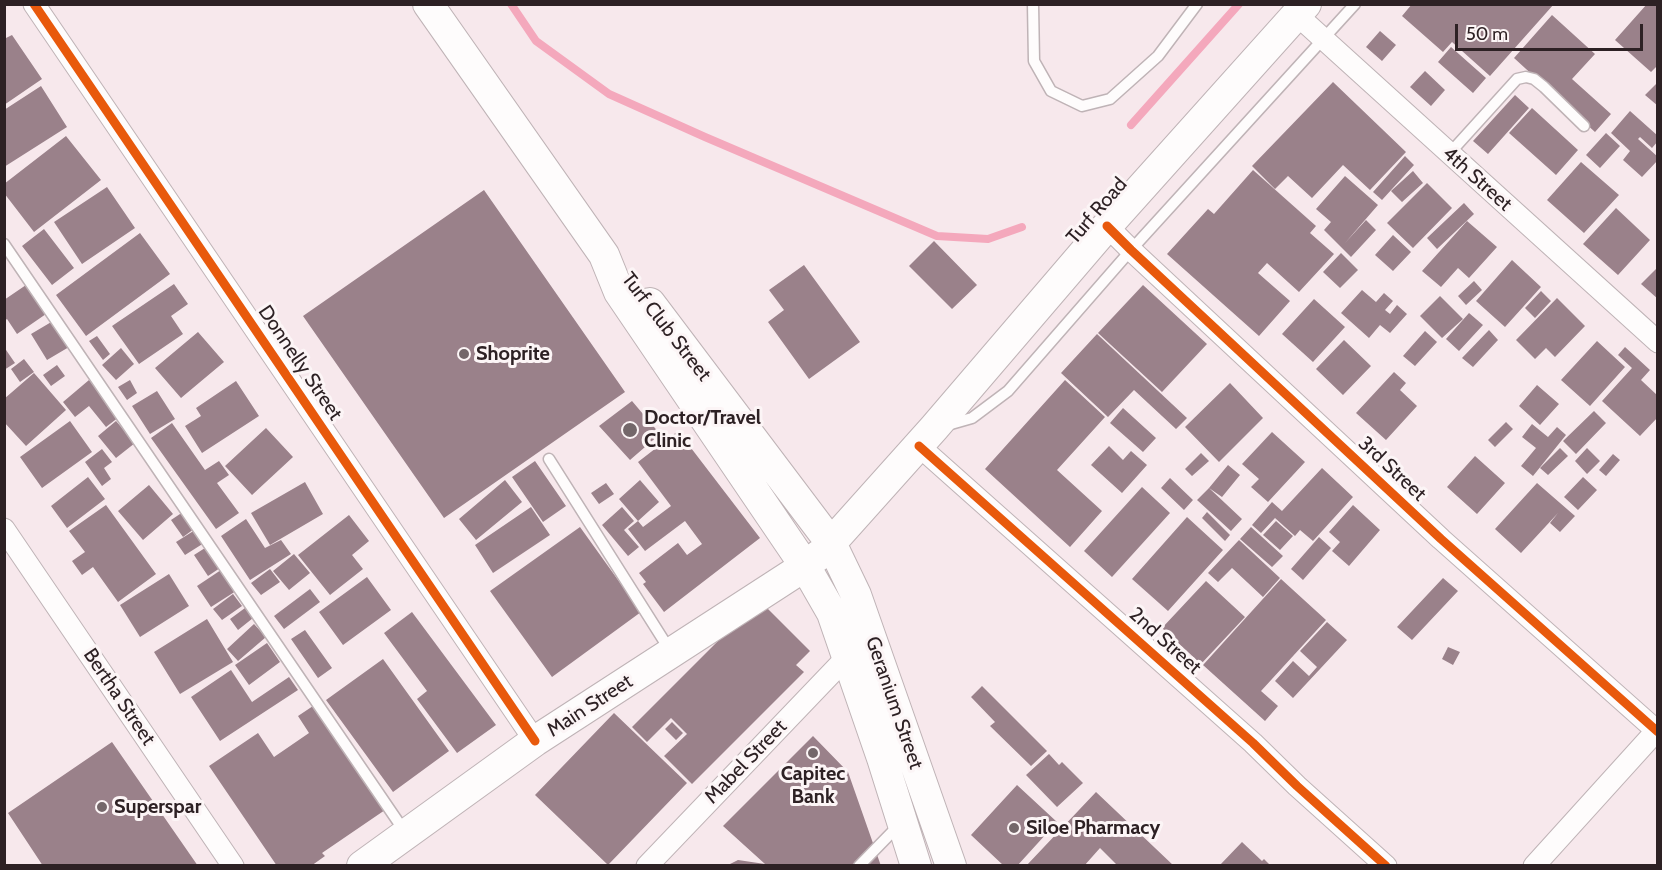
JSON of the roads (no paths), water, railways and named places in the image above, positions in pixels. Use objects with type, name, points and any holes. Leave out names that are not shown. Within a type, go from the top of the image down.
[{"type":"main road","name":"Turf Club Street","points":[[428,4],[606,258],[619,292],[820,554]]},
{"type":"main road","name":"Turf Road","points":[[820,554],[926,437],[1107,226],[1302,10]]},
{"type":"main road","name":"Main Street","points":[[362,866],[535,741],[820,554]]},
{"type":"main road","name":"Geranium Street","points":[[820,554],[832,613],[916,866]]},
{"type":"main road","name":"Geranium Street","points":[[820,554],[856,595],[951,866]]},
{"type":"street","name":"Donnelly Street","points":[[34,4],[535,741]]},
{"type":"street","name":"4th Street","points":[[1302,10],[1324,40],[1658,342]]},
{"type":"street","name":"3rd Street","points":[[1107,226],[1441,539],[1657,730]]},
{"type":"street","name":"2nd Street","points":[[926,437],[1297,786],[1386,866]]},
{"type":"street","name":"Bertha Street","points":[[4,529],[234,866]]},
{"type":"street","name":"Mabel Street","points":[[646,866],[846,658]]},
{"type":"street","points":[[1534,866],[1657,730]]},
{"type":"lane","points":[[1032,4],[1034,61],[1051,91],[1082,106],[1110,99],[1158,56],[1197,4]]},
{"type":"lane","points":[[926,437],[972,418],[1008,391],[1131,250],[1355,4]]},
{"type":"lane","points":[[1449,154],[1516,79],[1526,77],[1534,80],[1584,126]]},
{"type":"lane","points":[[4,244],[406,834]]},
{"type":"lane","points":[[549,459],[672,653]]},
{"type":"lane","points":[[859,866],[902,822]]},
{"type":"waterway","points":[[511,4],[536,41],[609,94],[705,137],[937,236],[988,239],[1022,227]]},
{"type":"waterway","points":[[1131,125],[1239,4]]},
{"type":"place","name":"Shoprite","points":[[464,354]]},
{"type":"place","name":"Doctor/Travel Clinic","points":[[630,430]]},
{"type":"place","name":"Capitec Bank","points":[[813,753]]},
{"type":"place","name":"Superspar","points":[[102,807]]},
{"type":"place","name":"Siloe Pharmacy","points":[[1014,828]]}]
